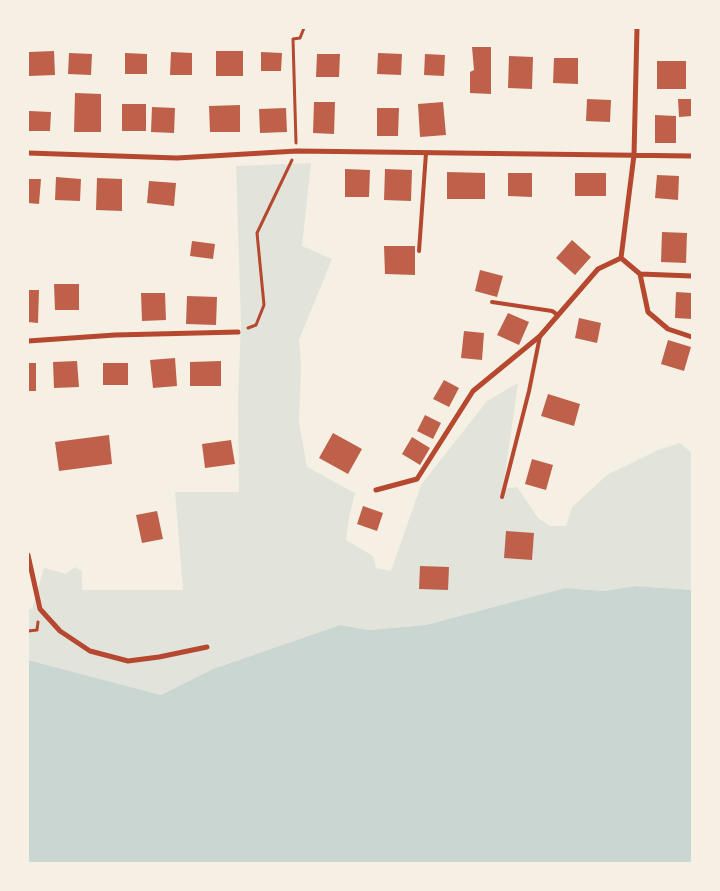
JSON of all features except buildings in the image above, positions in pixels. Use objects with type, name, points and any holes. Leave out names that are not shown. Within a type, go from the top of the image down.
[{"type":"street","points":[[621,258],[634,155],[637,28]]},
{"type":"street","points":[[28,153],[177,158],[297,151],[692,156]]},
{"type":"street","points":[[621,258],[640,274],[692,276]]},
{"type":"street","points":[[376,490],[417,479],[473,391],[540,336],[598,270],[621,258]]},
{"type":"street","points":[[640,274],[648,312],[668,329],[692,336]]},
{"type":"street","points":[[28,341],[115,335],[238,332]]},
{"type":"street","points":[[28,555],[40,609],[60,631],[90,651],[128,661],[207,647]]},
{"type":"lane","points":[[418,251],[426,152]]},
{"type":"lane","points":[[492,302],[552,311],[558,315]]},
{"type":"lane","points":[[502,497],[529,391],[540,336]]},
{"type":"path","points":[[238,332],[256,325],[264,305],[257,233],[297,151],[293,39],[300,38],[304,28]]},
{"type":"shaded area","points":[[311,163],[302,246],[332,259],[299,340],[301,364],[299,422],[307,467],[355,493],[346,540],[373,556],[376,568],[391,571],[421,485],[487,401],[518,383],[503,489],[517,487],[538,518],[550,526],[566,526],[572,507],[607,475],[658,450],[680,443],[692,453],[692,590],[636,586],[603,591],[565,588],[426,625],[369,630],[340,625],[213,669],[161,695],[28,660],[28,608],[32,609],[44,568],[66,574],[75,567],[82,571],[82,590],[183,590],[175,492],[239,492],[238,401],[241,323],[236,166]]},
{"type":"shaded area","points":[[636,586],[692,590],[692,863],[28,863],[28,660],[161,695],[213,669],[340,625],[369,630],[426,625],[565,588],[603,591]]}]
